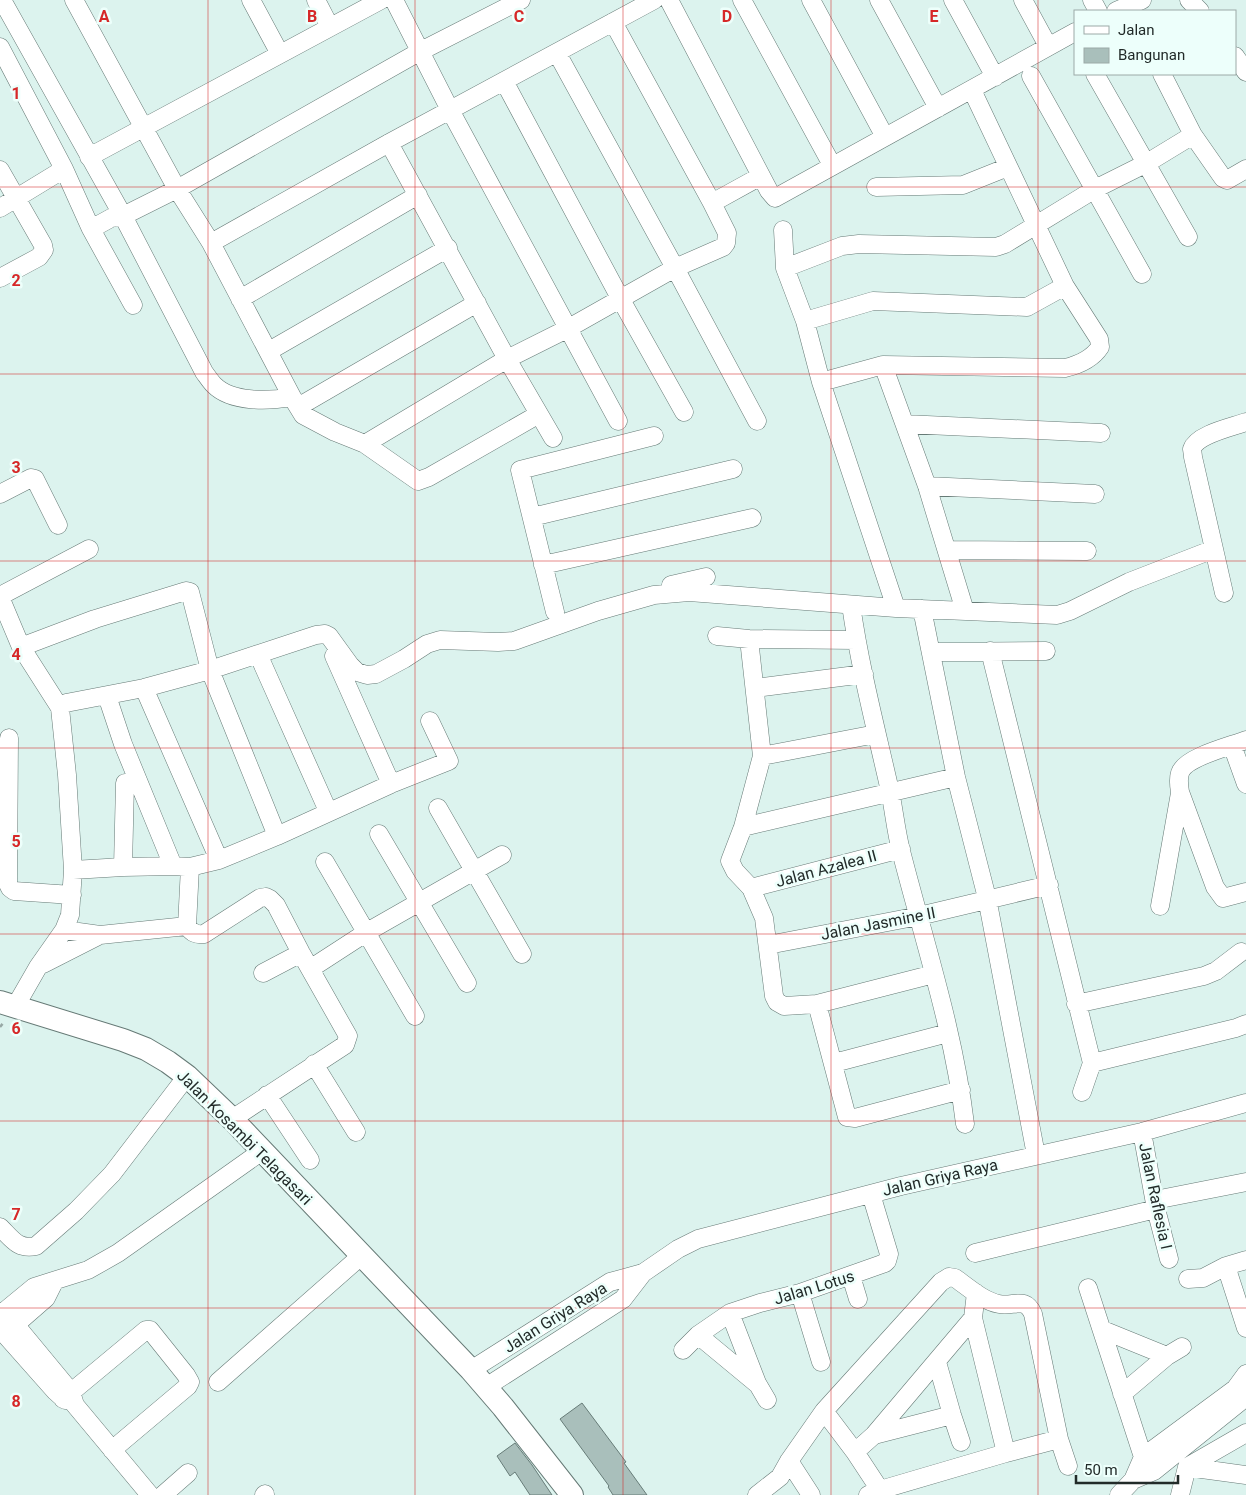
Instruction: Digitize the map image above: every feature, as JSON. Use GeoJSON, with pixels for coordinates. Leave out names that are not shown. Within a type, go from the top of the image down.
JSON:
{"type":"FeatureCollection","features":[{"type":"Feature","properties":{"kind":"main road","name":"Jalan Kosambi Telagasari"},"geometry":{"type":"LineString","coordinates":[[7,1005],[123,1040],[146,1049],[187,1076],[262,1150],[471,1370],[572,1495]]}},
{"type":"Feature","properties":{"kind":"street"},"geometry":{"type":"LineString","coordinates":[[2,0],[89,157],[106,222],[133,305]]}},
{"type":"Feature","properties":{"kind":"street"},"geometry":{"type":"LineString","coordinates":[[74,0],[177,189],[211,243],[303,414],[314,422],[366,444],[418,481],[429,477],[539,414]]}},
{"type":"Feature","properties":{"kind":"street"},"geometry":{"type":"LineString","coordinates":[[251,0],[280,54]]}},
{"type":"Feature","properties":{"kind":"street"},"geometry":{"type":"LineString","coordinates":[[316,0],[330,27]]}},
{"type":"Feature","properties":{"kind":"street"},"geometry":{"type":"LineString","coordinates":[[89,157],[381,0]]}},
{"type":"Feature","properties":{"kind":"street"},"geometry":{"type":"LineString","coordinates":[[394,0],[419,52],[618,421]]}},
{"type":"Feature","properties":{"kind":"street"},"geometry":{"type":"LineString","coordinates":[[106,222],[177,189],[419,52],[521,0]]}},
{"type":"Feature","properties":{"kind":"street"},"geometry":{"type":"LineString","coordinates":[[211,243],[389,143],[654,0]]}},
{"type":"Feature","properties":{"kind":"street"},"geometry":{"type":"LineString","coordinates":[[669,0],[761,176],[775,198],[1074,33]]}},
{"type":"Feature","properties":{"kind":"street"},"geometry":{"type":"LineString","coordinates":[[742,0],[832,165]]}},
{"type":"Feature","properties":{"kind":"street"},"geometry":{"type":"LineString","coordinates":[[810,0],[885,137]]}},
{"type":"Feature","properties":{"kind":"street"},"geometry":{"type":"LineString","coordinates":[[879,0],[938,108]]}},
{"type":"Feature","properties":{"kind":"street"},"geometry":{"type":"LineString","coordinates":[[953,0],[995,77]]}},
{"type":"Feature","properties":{"kind":"street"},"geometry":{"type":"LineString","coordinates":[[1023,0],[1048,46]]}},
{"type":"Feature","properties":{"kind":"street"},"geometry":{"type":"LineString","coordinates":[[1118,10],[1142,0]]}},
{"type":"Feature","properties":{"kind":"street"},"geometry":{"type":"LineString","coordinates":[[1189,0],[1199,10]]}},
{"type":"Feature","properties":{"kind":"street"},"geometry":{"type":"LineString","coordinates":[[366,444],[507,359],[567,329],[675,268],[722,247],[726,243],[727,233],[712,203],[613,22]]}},
{"type":"Feature","properties":{"kind":"street"},"geometry":{"type":"LineString","coordinates":[[0,47],[64,169],[106,222],[204,372],[214,385],[225,393],[251,399],[295,402],[477,303]]}},
{"type":"Feature","properties":{"kind":"street"},"geometry":{"type":"LineString","coordinates":[[556,53],[757,421]]}},
{"type":"Feature","properties":{"kind":"street"},"geometry":{"type":"LineString","coordinates":[[1236,57],[1246,72]]}},
{"type":"Feature","properties":{"kind":"street"},"geometry":{"type":"LineString","coordinates":[[1096,75],[1188,237]]}},
{"type":"Feature","properties":{"kind":"street"},"geometry":{"type":"LineString","coordinates":[[1163,75],[1193,135],[1223,178],[1230,179],[1246,169]]}},
{"type":"Feature","properties":{"kind":"street"},"geometry":{"type":"LineString","coordinates":[[1031,76],[1142,274]]}},
{"type":"Feature","properties":{"kind":"street"},"geometry":{"type":"LineString","coordinates":[[504,81],[620,298],[684,412]]}},
{"type":"Feature","properties":{"kind":"street"},"geometry":{"type":"LineString","coordinates":[[821,382],[883,365],[1065,368],[1082,363],[1097,351],[1100,343],[1099,339],[1065,286],[972,90]]}},
{"type":"Feature","properties":{"kind":"street"},"geometry":{"type":"LineString","coordinates":[[786,268],[842,246],[851,245],[996,246],[1005,244],[1095,189],[1147,163],[1193,135]]}},
{"type":"Feature","properties":{"kind":"street"},"geometry":{"type":"LineString","coordinates":[[389,143],[507,359],[553,438]]}},
{"type":"Feature","properties":{"kind":"street"},"geometry":{"type":"LineString","coordinates":[[876,187],[963,185],[1008,167]]}},
{"type":"Feature","properties":{"kind":"street"},"geometry":{"type":"LineString","coordinates":[[0,208],[64,169]]}},
{"type":"Feature","properties":{"kind":"street"},"geometry":{"type":"LineString","coordinates":[[0,170],[43,245],[44,250],[39,257],[0,278]]}},
{"type":"Feature","properties":{"kind":"street"},"geometry":{"type":"LineString","coordinates":[[712,203],[761,176]]}},
{"type":"Feature","properties":{"kind":"street"},"geometry":{"type":"LineString","coordinates":[[240,299],[418,195]]}},
{"type":"Feature","properties":{"kind":"street"},"geometry":{"type":"LineString","coordinates":[[783,230],[786,268],[805,321],[821,382],[896,608]]}},
{"type":"Feature","properties":{"kind":"street"},"geometry":{"type":"LineString","coordinates":[[269,351],[448,248]]}},
{"type":"Feature","properties":{"kind":"street"},"geometry":{"type":"LineString","coordinates":[[805,321],[873,301],[1027,307],[1065,286]]}},
{"type":"Feature","properties":{"kind":"street"},"geometry":{"type":"LineString","coordinates":[[883,365],[927,486],[965,611]]}},
{"type":"Feature","properties":{"kind":"street"},"geometry":{"type":"LineString","coordinates":[[1224,594],[1192,449],[1200,439],[1208,435],[1246,422]]}},
{"type":"Feature","properties":{"kind":"street"},"geometry":{"type":"LineString","coordinates":[[905,424],[1101,432]]}},
{"type":"Feature","properties":{"kind":"street"},"geometry":{"type":"LineString","coordinates":[[557,619],[520,470],[654,436]]}},
{"type":"Feature","properties":{"kind":"street"},"geometry":{"type":"LineString","coordinates":[[532,517],[733,469]]}},
{"type":"Feature","properties":{"kind":"street"},"geometry":{"type":"LineString","coordinates":[[0,494],[31,478],[35,479],[58,525]]}},
{"type":"Feature","properties":{"kind":"street"},"geometry":{"type":"LineString","coordinates":[[927,486],[1095,494]]}},
{"type":"Feature","properties":{"kind":"street"},"geometry":{"type":"LineString","coordinates":[[544,565],[752,518]]}},
{"type":"Feature","properties":{"kind":"street"},"geometry":{"type":"LineString","coordinates":[[7,1005],[38,967],[64,930],[70,915],[73,870],[66,758],[60,708],[21,647],[0,597],[89,549]]}},
{"type":"Feature","properties":{"kind":"street"},"geometry":{"type":"LineString","coordinates":[[60,708],[66,704],[144,688],[210,670],[316,635],[325,634],[334,641],[357,672],[367,675],[376,674],[433,642],[514,641],[557,619],[708,585],[851,605],[1057,615],[1070,611],[1129,582],[1214,549]]}},
{"type":"Feature","properties":{"kind":"street"},"geometry":{"type":"LineString","coordinates":[[947,550],[1087,551]]}},
{"type":"Feature","properties":{"kind":"street"},"geometry":{"type":"LineString","coordinates":[[557,619],[598,611],[654,595],[689,592],[708,585]]}},
{"type":"Feature","properties":{"kind":"street"},"geometry":{"type":"LineString","coordinates":[[21,647],[95,619],[189,592],[192,596],[210,670],[278,836]]}},
{"type":"Feature","properties":{"kind":"street"},"geometry":{"type":"LineString","coordinates":[[851,605],[856,640],[901,849],[948,1033],[961,1090],[965,1124]]}},
{"type":"Feature","properties":{"kind":"street"},"geometry":{"type":"LineString","coordinates":[[922,609],[956,777],[987,898],[1036,1155]]}},
{"type":"Feature","properties":{"kind":"street"},"geometry":{"type":"LineString","coordinates":[[325,634],[391,784]]}},
{"type":"Feature","properties":{"kind":"street"},"geometry":{"type":"LineString","coordinates":[[717,636],[856,640]]}},
{"type":"Feature","properties":{"kind":"street"},"geometry":{"type":"LineString","coordinates":[[749,638],[762,756],[743,827],[730,861],[735,871],[751,888],[764,918],[774,996],[777,1002],[784,1006],[817,1004],[934,974]]}},
{"type":"Feature","properties":{"kind":"street"},"geometry":{"type":"LineString","coordinates":[[990,651],[1092,1063],[1082,1092]]}},
{"type":"Feature","properties":{"kind":"street"},"geometry":{"type":"LineString","coordinates":[[932,652],[1046,651]]}},
{"type":"Feature","properties":{"kind":"street"},"geometry":{"type":"LineString","coordinates":[[258,654],[328,812]]}},
{"type":"Feature","properties":{"kind":"street"},"geometry":{"type":"LineString","coordinates":[[755,688],[864,674]]}},
{"type":"Feature","properties":{"kind":"street"},"geometry":{"type":"LineString","coordinates":[[144,688],[220,860]]}},
{"type":"Feature","properties":{"kind":"street"},"geometry":{"type":"LineString","coordinates":[[107,696],[123,744],[182,866],[187,926],[194,934],[204,934],[260,898],[266,897],[276,906],[348,1036],[345,1045],[232,1119]]}},
{"type":"Feature","properties":{"kind":"street"},"geometry":{"type":"LineString","coordinates":[[73,870],[182,866],[220,860],[278,836],[391,784],[449,761],[430,721]]}},
{"type":"Feature","properties":{"kind":"street"},"geometry":{"type":"LineString","coordinates":[[762,756],[876,734]]}},
{"type":"Feature","properties":{"kind":"street"},"geometry":{"type":"LineString","coordinates":[[9,738],[8,884],[14,891],[72,895]]}},
{"type":"Feature","properties":{"kind":"street"},"geometry":{"type":"LineString","coordinates":[[1160,906],[1180,792],[1180,771],[1192,760],[1239,743],[1246,784]]}},
{"type":"Feature","properties":{"kind":"street"},"geometry":{"type":"LineString","coordinates":[[743,827],[956,777]]}},
{"type":"Feature","properties":{"kind":"street"},"geometry":{"type":"LineString","coordinates":[[123,867],[125,783]]}},
{"type":"Feature","properties":{"kind":"street"},"geometry":{"type":"LineString","coordinates":[[1180,792],[1219,894],[1223,898],[1246,892]]}},
{"type":"Feature","properties":{"kind":"street"},"geometry":{"type":"LineString","coordinates":[[438,808],[522,954]]}},
{"type":"Feature","properties":{"kind":"street"},"geometry":{"type":"LineString","coordinates":[[379,834],[467,983]]}},
{"type":"Feature","properties":{"kind":"street","name":"Jalan Azalea II"},"geometry":{"type":"LineString","coordinates":[[751,888],[901,849]]}},
{"type":"Feature","properties":{"kind":"street"},"geometry":{"type":"LineString","coordinates":[[310,969],[367,932],[502,855]]}},
{"type":"Feature","properties":{"kind":"street"},"geometry":{"type":"LineString","coordinates":[[325,862],[415,1016]]}},
{"type":"Feature","properties":{"kind":"street","name":"Jalan Jasmine II"},"geometry":{"type":"LineString","coordinates":[[768,945],[919,916],[987,898],[1049,885]]}},
{"type":"Feature","properties":{"kind":"street"},"geometry":{"type":"LineString","coordinates":[[64,930],[100,935],[187,926]]}},
{"type":"Feature","properties":{"kind":"street"},"geometry":{"type":"LineString","coordinates":[[38,967],[100,935]]}},
{"type":"Feature","properties":{"kind":"street"},"geometry":{"type":"LineString","coordinates":[[1076,1004],[1204,976],[1216,971],[1241,952]]}},
{"type":"Feature","properties":{"kind":"street"},"geometry":{"type":"LineString","coordinates":[[263,973],[301,953]]}},
{"type":"Feature","properties":{"kind":"street"},"geometry":{"type":"LineString","coordinates":[[817,1004],[834,1063],[845,1113],[850,1118],[961,1090]]}},
{"type":"Feature","properties":{"kind":"street"},"geometry":{"type":"LineString","coordinates":[[1092,1063],[1246,1024]]}},
{"type":"Feature","properties":{"kind":"street"},"geometry":{"type":"LineString","coordinates":[[834,1063],[948,1033]]}},
{"type":"Feature","properties":{"kind":"street"},"geometry":{"type":"LineString","coordinates":[[314,1064],[356,1132]]}},
{"type":"Feature","properties":{"kind":"street"},"geometry":{"type":"LineString","coordinates":[[0,1227],[18,1245],[28,1248],[36,1246],[76,1211],[112,1174],[187,1076]]}},
{"type":"Feature","properties":{"kind":"street"},"geometry":{"type":"LineString","coordinates":[[267,1095],[310,1160]]}},
{"type":"Feature","properties":{"kind":"street","name":"Jalan Griya Raya"},"geometry":{"type":"LineString","coordinates":[[471,1370],[610,1282],[643,1273],[678,1249],[698,1239],[875,1192],[1142,1132],[1246,1103]]}},
{"type":"Feature","properties":{"kind":"street","name":"Jalan Raflesia I"},"geometry":{"type":"LineString","coordinates":[[1142,1132],[1155,1204],[1169,1259]]}},
{"type":"Feature","properties":{"kind":"street"},"geometry":{"type":"LineString","coordinates":[[150,1495],[4,1325],[46,1298],[54,1282],[88,1270],[118,1254],[262,1150]]}},
{"type":"Feature","properties":{"kind":"street"},"geometry":{"type":"LineString","coordinates":[[975,1253],[1155,1204],[1246,1182]]}},
{"type":"Feature","properties":{"kind":"street","name":"Jalan Lotus"},"geometry":{"type":"LineString","coordinates":[[682,1350],[698,1335],[730,1313],[800,1293],[888,1261],[889,1254],[875,1192]]}},
{"type":"Feature","properties":{"kind":"street"},"geometry":{"type":"LineString","coordinates":[[218,1382],[361,1256]]}},
{"type":"Feature","properties":{"kind":"street"},"geometry":{"type":"LineString","coordinates":[[1188,1278],[1203,1278],[1226,1266],[1246,1260]]}},
{"type":"Feature","properties":{"kind":"street"},"geometry":{"type":"LineString","coordinates":[[1226,1266],[1243,1307],[1246,1328]]}},
{"type":"Feature","properties":{"kind":"street","name":"Jalan Griya Raya"},"geometry":{"type":"LineString","coordinates":[[486,1387],[624,1299],[643,1273]]}},
{"type":"Feature","properties":{"kind":"street"},"geometry":{"type":"LineString","coordinates":[[851,1276],[858,1299]]}},
{"type":"Feature","properties":{"kind":"street"},"geometry":{"type":"LineString","coordinates":[[760,1494],[780,1478],[789,1461],[824,1411],[941,1282],[949,1277],[955,1278],[990,1301],[1000,1304],[1026,1304],[1031,1310],[1059,1439],[1068,1466]]}},
{"type":"Feature","properties":{"kind":"street"},"geometry":{"type":"LineString","coordinates":[[1088,1288],[1143,1457],[1154,1470]]}},
{"type":"Feature","properties":{"kind":"street"},"geometry":{"type":"LineString","coordinates":[[800,1293],[821,1362]]}},
{"type":"Feature","properties":{"kind":"street"},"geometry":{"type":"LineString","coordinates":[[976,1293],[973,1318],[1006,1453]]}},
{"type":"Feature","properties":{"kind":"street"},"geometry":{"type":"LineString","coordinates":[[730,1313],[757,1383],[767,1400]]}},
{"type":"Feature","properties":{"kind":"street"},"geometry":{"type":"LineString","coordinates":[[855,1452],[874,1435],[973,1318]]}},
{"type":"Feature","properties":{"kind":"street"},"geometry":{"type":"LineString","coordinates":[[69,1399],[148,1330],[153,1332],[190,1382],[188,1386],[112,1450]]}},
{"type":"Feature","properties":{"kind":"street"},"geometry":{"type":"LineString","coordinates":[[1103,1330],[1167,1356]]}},
{"type":"Feature","properties":{"kind":"street"},"geometry":{"type":"LineString","coordinates":[[698,1335],[757,1383]]}},
{"type":"Feature","properties":{"kind":"street"},"geometry":{"type":"LineString","coordinates":[[1122,1394],[1167,1356],[1182,1347]]}},
{"type":"Feature","properties":{"kind":"street"},"geometry":{"type":"LineString","coordinates":[[494,1355],[507,1374]]}},
{"type":"Feature","properties":{"kind":"street"},"geometry":{"type":"LineString","coordinates":[[937,1362],[962,1442]]}},
{"type":"Feature","properties":{"kind":"street"},"geometry":{"type":"LineString","coordinates":[[1133,1480],[1154,1470],[1241,1393],[1246,1374]]}},
{"type":"Feature","properties":{"kind":"street"},"geometry":{"type":"LineString","coordinates":[[1119,1495],[1133,1480],[1143,1457],[1241,1393]]}},
{"type":"Feature","properties":{"kind":"street"},"geometry":{"type":"LineString","coordinates":[[824,1411],[855,1452],[874,1492],[1059,1439]]}},
{"type":"Feature","properties":{"kind":"street"},"geometry":{"type":"LineString","coordinates":[[874,1435],[952,1415]]}},
{"type":"Feature","properties":{"kind":"street"},"geometry":{"type":"LineString","coordinates":[[1180,1495],[1187,1467],[1246,1432]]}},
{"type":"Feature","properties":{"kind":"street"},"geometry":{"type":"LineString","coordinates":[[789,1461],[812,1495]]}},
{"type":"Feature","properties":{"kind":"street"},"geometry":{"type":"LineString","coordinates":[[1187,1467],[1246,1476]]}},
{"type":"Feature","properties":{"kind":"street"},"geometry":{"type":"LineString","coordinates":[[163,1495],[188,1473]]}},
{"type":"Feature","properties":{"kind":"building"},"geometry":{"type":"Polygon","coordinates":[[[582,1403],[626,1462],[624,1463],[647,1495],[613,1495],[609,1486],[560,1419],[582,1403]]]}},
{"type":"Feature","properties":{"kind":"building"},"geometry":{"type":"Polygon","coordinates":[[[515,1443],[552,1495],[530,1495],[515,1472],[510,1476],[497,1456],[515,1443]]]}}]}
